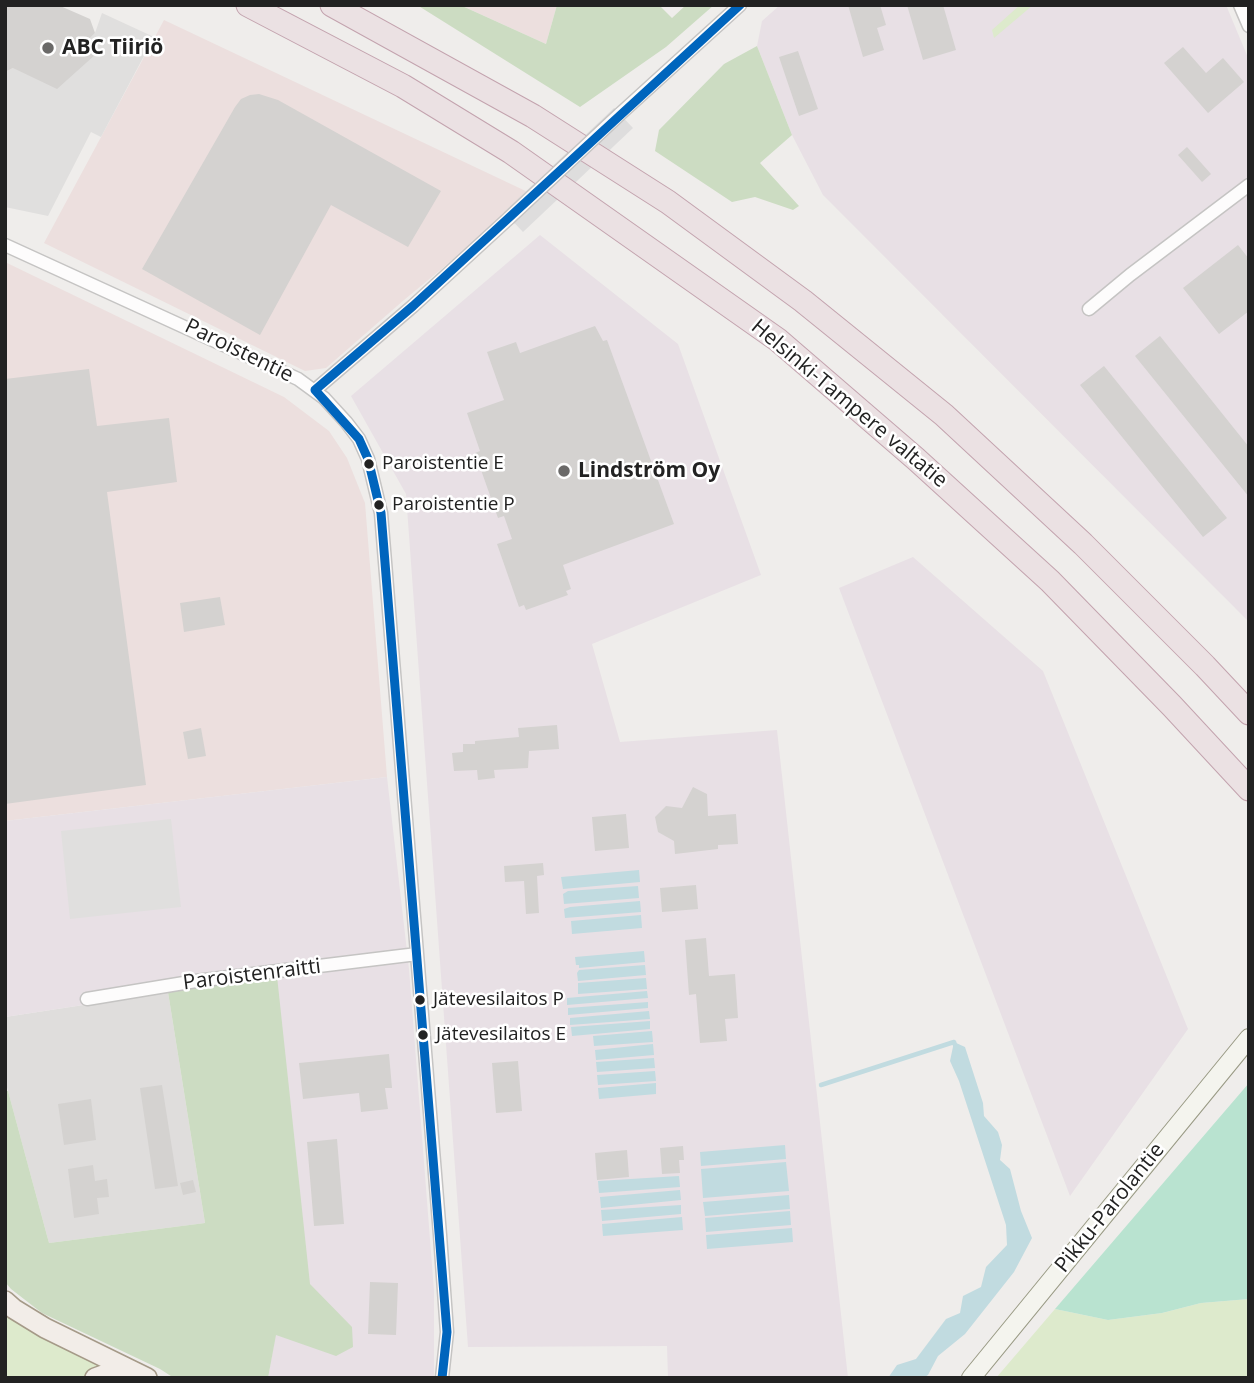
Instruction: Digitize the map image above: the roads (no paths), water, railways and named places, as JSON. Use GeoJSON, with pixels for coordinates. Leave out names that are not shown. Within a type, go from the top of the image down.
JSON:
{"type":"FeatureCollection","features":[{"type":"Feature","properties":{"kind":"highway","name":"Helsinki-Tampere valtatie"},"geometry":{"type":"LineString","coordinates":[[248,5],[403,86],[511,152],[778,340],[916,459],[1050,581],[1249,789]]}},
{"type":"Feature","properties":{"kind":"highway"},"geometry":{"type":"LineString","coordinates":[[332,5],[533,116],[668,202],[803,300],[954,424],[1092,553],[1249,713]]}},
{"type":"Feature","properties":{"kind":"main road","name":"Pikku-Parolantie"},"geometry":{"type":"LineString","coordinates":[[971,1378],[1249,1038]]}},
{"type":"Feature","properties":{"kind":"main road"},"geometry":{"type":"LineString","coordinates":[[5,1301],[45,1328],[142,1375]]}},
{"type":"Feature","properties":{"kind":"main road"},"geometry":{"type":"LineString","coordinates":[[94,1378],[106,1374],[142,1375]]}},
{"type":"Feature","properties":{"kind":"street"},"geometry":{"type":"LineString","coordinates":[[315,390],[413,306],[740,5]]}},
{"type":"Feature","properties":{"kind":"street"},"geometry":{"type":"LineString","coordinates":[[1240,5],[1249,26]]}},
{"type":"Feature","properties":{"kind":"street"},"geometry":{"type":"LineString","coordinates":[[1090,309],[1130,275],[1249,185]]}},
{"type":"Feature","properties":{"kind":"street","name":"Paroistentie"},"geometry":{"type":"LineString","coordinates":[[5,245],[272,365],[315,390],[346,422],[359,439],[368,459],[382,513],[447,1332],[442,1378]]}},
{"type":"Feature","properties":{"kind":"street","name":"Paroistenraitti"},"geometry":{"type":"LineString","coordinates":[[87,999],[196,981],[417,954]]}},
{"type":"Feature","properties":{"kind":"water"},"geometry":{"type":"Polygon","coordinates":[[[639,870],[640,882],[563,889],[561,877],[639,870]]]}},
{"type":"Feature","properties":{"kind":"water"},"geometry":{"type":"Polygon","coordinates":[[[638,886],[639,898],[564,904],[563,894],[568,891],[638,886]]]}},
{"type":"Feature","properties":{"kind":"water"},"geometry":{"type":"Polygon","coordinates":[[[640,901],[641,912],[565,918],[564,909],[570,907],[640,901]]]}},
{"type":"Feature","properties":{"kind":"water"},"geometry":{"type":"Polygon","coordinates":[[[641,915],[642,928],[572,934],[571,921],[641,915]]]}},
{"type":"Feature","properties":{"kind":"water"},"geometry":{"type":"Polygon","coordinates":[[[644,951],[645,962],[579,968],[579,965],[576,965],[575,957],[644,951]]]}},
{"type":"Feature","properties":{"kind":"water"},"geometry":{"type":"Polygon","coordinates":[[[645,965],[646,975],[578,981],[579,970],[645,965]]]}},
{"type":"Feature","properties":{"kind":"water"},"geometry":{"type":"Polygon","coordinates":[[[646,978],[647,989],[578,994],[578,983],[646,978]]]}},
{"type":"Feature","properties":{"kind":"water"},"geometry":{"type":"Polygon","coordinates":[[[647,991],[648,998],[567,1005],[567,998],[647,991]]]}},
{"type":"Feature","properties":{"kind":"water"},"geometry":{"type":"Polygon","coordinates":[[[648,1002],[648,1008],[568,1015],[568,1008],[648,1002]]]}},
{"type":"Feature","properties":{"kind":"water"},"geometry":{"type":"Polygon","coordinates":[[[649,1011],[650,1019],[570,1025],[570,1018],[649,1011]]]}},
{"type":"Feature","properties":{"kind":"water"},"geometry":{"type":"Polygon","coordinates":[[[650,1021],[650,1029],[572,1036],[571,1027],[650,1021]]]}},
{"type":"Feature","properties":{"kind":"water"},"geometry":{"type":"Polygon","coordinates":[[[652,1031],[653,1042],[594,1046],[593,1036],[652,1031]]]}},
{"type":"Feature","properties":{"kind":"water"},"geometry":{"type":"Polygon","coordinates":[[[954,1042],[965,1047],[983,1103],[984,1116],[998,1132],[1002,1145],[1000,1160],[1010,1169],[1021,1211],[1032,1238],[1014,1272],[965,1334],[938,1356],[928,1375],[923,1378],[888,1378],[897,1365],[916,1359],[946,1319],[960,1313],[963,1296],[981,1287],[986,1267],[1007,1245],[1006,1225],[950,1061],[954,1042]]]}},
{"type":"Feature","properties":{"kind":"water"},"geometry":{"type":"Polygon","coordinates":[[[653,1044],[654,1055],[596,1060],[595,1050],[653,1044]]]}},
{"type":"Feature","properties":{"kind":"water"},"geometry":{"type":"Polygon","coordinates":[[[654,1058],[655,1068],[597,1072],[596,1062],[654,1058]]]}},
{"type":"Feature","properties":{"kind":"water"},"geometry":{"type":"Polygon","coordinates":[[[655,1071],[656,1081],[598,1085],[597,1075],[655,1071]]]}},
{"type":"Feature","properties":{"kind":"water"},"geometry":{"type":"Polygon","coordinates":[[[656,1083],[656,1094],[599,1099],[598,1088],[656,1083]]]}},
{"type":"Feature","properties":{"kind":"water"},"geometry":{"type":"Polygon","coordinates":[[[785,1145],[786,1159],[701,1166],[700,1152],[785,1145]]]}},
{"type":"Feature","properties":{"kind":"water"},"geometry":{"type":"Polygon","coordinates":[[[786,1162],[789,1191],[703,1198],[701,1169],[786,1162]]]}},
{"type":"Feature","properties":{"kind":"water"},"geometry":{"type":"Polygon","coordinates":[[[679,1176],[680,1187],[599,1193],[598,1181],[679,1176]]]}},
{"type":"Feature","properties":{"kind":"water"},"geometry":{"type":"Polygon","coordinates":[[[680,1190],[681,1200],[601,1208],[600,1197],[680,1190]]]}},
{"type":"Feature","properties":{"kind":"water"},"geometry":{"type":"Polygon","coordinates":[[[789,1195],[790,1209],[705,1216],[703,1202],[789,1195]]]}},
{"type":"Feature","properties":{"kind":"water"},"geometry":{"type":"Polygon","coordinates":[[[681,1205],[681,1214],[602,1221],[601,1210],[681,1205]]]}},
{"type":"Feature","properties":{"kind":"water"},"geometry":{"type":"Polygon","coordinates":[[[790,1211],[791,1225],[706,1232],[705,1218],[790,1211]]]}},
{"type":"Feature","properties":{"kind":"water"},"geometry":{"type":"Polygon","coordinates":[[[682,1217],[683,1230],[603,1236],[602,1224],[682,1217]]]}},
{"type":"Feature","properties":{"kind":"water"},"geometry":{"type":"Polygon","coordinates":[[[792,1228],[793,1242],[707,1249],[706,1235],[792,1228]]]}},
{"type":"Feature","properties":{"kind":"waterway"},"geometry":{"type":"LineString","coordinates":[[821,1085],[954,1042],[956,1048]]}},
{"type":"Feature","properties":{"kind":"place","name":"ABC Tiiriö"},"geometry":{"type":"Point","coordinates":[48,48]}},
{"type":"Feature","properties":{"kind":"place","name":"Paroistentie E"},"geometry":{"type":"Point","coordinates":[369,464]}},
{"type":"Feature","properties":{"kind":"place","name":"Lindström Oy"},"geometry":{"type":"Point","coordinates":[564,471]}},
{"type":"Feature","properties":{"kind":"place","name":"Paroistentie P"},"geometry":{"type":"Point","coordinates":[379,505]}},
{"type":"Feature","properties":{"kind":"place","name":"Jätevesilaitos P"},"geometry":{"type":"Point","coordinates":[420,1000]}},
{"type":"Feature","properties":{"kind":"place","name":"Jätevesilaitos E"},"geometry":{"type":"Point","coordinates":[423,1035]}}]}
